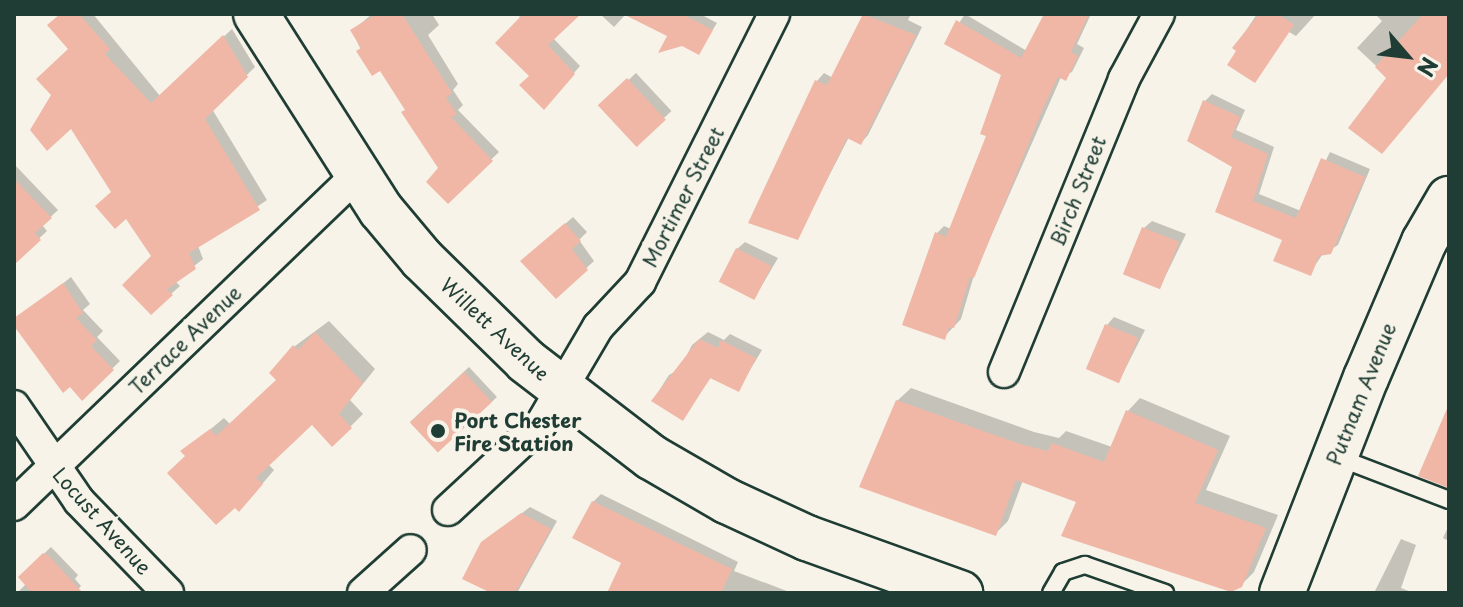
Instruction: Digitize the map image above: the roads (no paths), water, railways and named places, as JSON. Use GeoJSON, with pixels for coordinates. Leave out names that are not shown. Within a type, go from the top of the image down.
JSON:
{"type":"FeatureCollection","features":[{"type":"Feature","properties":{"kind":"street","name":"Mortimer Street"},"geometry":{"type":"LineString","coordinates":[[448,510],[541,424],[598,327],[640,282],[662,247],[774,14]]}},
{"type":"Feature","properties":{"kind":"street","name":"Birch Street"},"geometry":{"type":"LineString","coordinates":[[1004,372],[1124,79],[1159,14]]}},
{"type":"Feature","properties":{"kind":"street","name":"Willett Avenue"},"geometry":{"type":"LineString","coordinates":[[268,19],[356,176],[422,259],[561,389],[651,457],[727,501],[807,538],[960,593]]}},
{"type":"Feature","properties":{"kind":"street","name":"Terrace Avenue"},"geometry":{"type":"LineString","coordinates":[[14,505],[356,176]]}},
{"type":"Feature","properties":{"kind":"street","name":"Putnam Avenue"},"geometry":{"type":"LineString","coordinates":[[1282,593],[1424,242],[1448,202]]}},
{"type":"Feature","properties":{"kind":"street","name":"Locust Avenue"},"geometry":{"type":"LineString","coordinates":[[14,406],[53,467],[168,593]]}},
{"type":"Feature","properties":{"kind":"street"},"geometry":{"type":"LineString","coordinates":[[363,593],[411,550]]}},
{"type":"Feature","properties":{"kind":"lane"},"geometry":{"type":"LineString","coordinates":[[1336,457],[1449,500]]}},
{"type":"Feature","properties":{"kind":"lane"},"geometry":{"type":"LineString","coordinates":[[1051,593],[1063,572],[1085,565],[1165,593]]}},
{"type":"Feature","properties":{"kind":"place","name":"Port Chester Fire Station"},"geometry":{"type":"Point","coordinates":[438,431]}}]}
